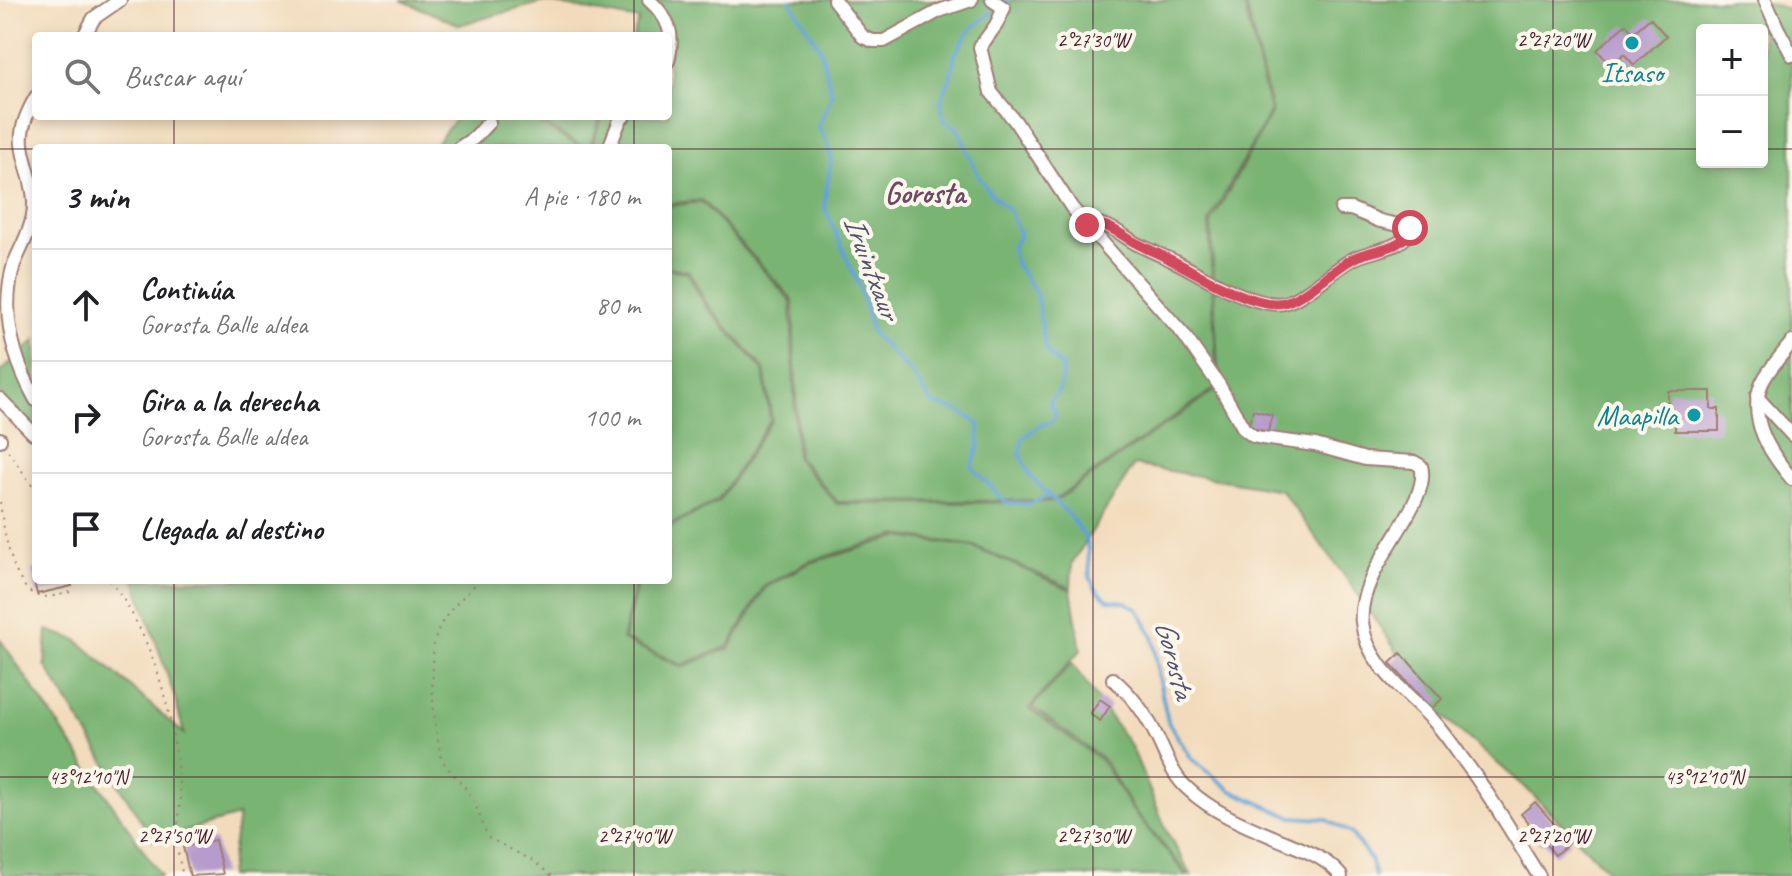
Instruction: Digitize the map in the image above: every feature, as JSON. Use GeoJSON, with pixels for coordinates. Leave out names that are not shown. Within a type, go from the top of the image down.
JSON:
{"type":"FeatureCollection","features":[{"type":"Feature","properties":{"kind":"street"},"geometry":{"type":"LineString","coordinates":[[86,32],[94,18],[120,0]]}},
{"type":"Feature","properties":{"kind":"street"},"geometry":{"type":"LineString","coordinates":[[649,0],[667,20],[670,32]]}},
{"type":"Feature","properties":{"kind":"street"},"geometry":{"type":"LineString","coordinates":[[834,0],[863,37],[884,41],[939,11],[971,0]]}},
{"type":"Feature","properties":{"kind":"street"},"geometry":{"type":"LineString","coordinates":[[1765,0],[1792,55]]}},
{"type":"Feature","properties":{"kind":"street"},"geometry":{"type":"LineString","coordinates":[[996,3],[996,25],[980,47],[991,92],[1015,121],[1072,208],[1184,335],[1219,385],[1244,429],[1262,438],[1315,445],[1365,459],[1414,462],[1421,466],[1423,477],[1417,498],[1376,565],[1366,593],[1362,608],[1365,635],[1386,672],[1434,721],[1465,761],[1539,876]]}},
{"type":"Feature","properties":{"kind":"street"},"geometry":{"type":"LineString","coordinates":[[32,105],[25,120],[22,144],[32,183]]}},
{"type":"Feature","properties":{"kind":"street"},"geometry":{"type":"LineString","coordinates":[[611,144],[620,120]]}},
{"type":"Feature","properties":{"kind":"street"},"geometry":{"type":"LineString","coordinates":[[465,144],[489,122]]}},
{"type":"Feature","properties":{"kind":"street"},"geometry":{"type":"LineString","coordinates":[[1087,225],[1096,223],[1109,227],[1220,286],[1254,300],[1281,304],[1291,301],[1357,256],[1397,244],[1410,231],[1408,227],[1393,225],[1351,209],[1341,209]]}},
{"type":"Feature","properties":{"kind":"street"},"geometry":{"type":"LineString","coordinates":[[32,220],[12,269],[6,299],[7,334],[32,393]]}},
{"type":"Feature","properties":{"kind":"street"},"geometry":{"type":"LineString","coordinates":[[1792,342],[1763,381],[1756,411],[1763,436],[1792,479]]}},
{"type":"Feature","properties":{"kind":"street"},"geometry":{"type":"LineString","coordinates":[[1757,397],[1792,435]]}},
{"type":"Feature","properties":{"kind":"street"},"geometry":{"type":"LineString","coordinates":[[0,399],[32,432]]}},
{"type":"Feature","properties":{"kind":"street"},"geometry":{"type":"LineString","coordinates":[[1113,679],[1140,708],[1174,773],[1189,791],[1236,820],[1309,852],[1332,865],[1341,876]]}},
{"type":"Feature","properties":{"kind":"path"},"geometry":{"type":"LineString","coordinates":[[0,440],[32,485]]}},
{"type":"Feature","properties":{"kind":"path"},"geometry":{"type":"LineString","coordinates":[[0,502],[5,535],[23,587],[37,596],[53,597],[70,592]]}},
{"type":"Feature","properties":{"kind":"path"},"geometry":{"type":"LineString","coordinates":[[113,584],[140,626],[162,685],[178,769],[180,802],[177,840],[183,876]]}},
{"type":"Feature","properties":{"kind":"path"},"geometry":{"type":"LineString","coordinates":[[476,584],[458,602],[436,634],[433,707],[441,758],[477,807],[489,838],[533,861],[552,876]]}},
{"type":"Feature","properties":{"kind":"green space"},"geometry":{"type":"Polygon","coordinates":[[[401,0],[1243,0],[1270,112],[1209,222],[1217,387],[1054,500],[838,502],[798,457],[793,300],[702,200],[672,204],[672,144],[592,144],[602,120],[672,120],[672,32],[634,32],[639,20],[544,2],[459,25],[401,0]]]}},
{"type":"Feature","properties":{"kind":"green space"},"geometry":{"type":"Polygon","coordinates":[[[1245,0],[1753,0],[1792,10],[1792,876],[1611,874],[1525,787],[1439,713],[1281,490],[1134,465],[1072,563],[1071,588],[974,546],[898,535],[810,561],[764,586],[729,646],[682,665],[624,639],[637,584],[672,584],[672,526],[719,501],[772,420],[764,369],[707,304],[689,271],[672,268],[672,206],[702,202],[791,301],[796,458],[837,504],[1054,502],[1219,388],[1211,223],[1272,112],[1245,0]]]}},
{"type":"Feature","properties":{"kind":"green space"},"geometry":{"type":"Polygon","coordinates":[[[455,120],[533,120],[575,144],[435,144],[455,120]]]}},
{"type":"Feature","properties":{"kind":"green space"},"geometry":{"type":"Polygon","coordinates":[[[537,120],[600,120],[590,144],[579,144],[537,120]]]}},
{"type":"Feature","properties":{"kind":"green space"},"geometry":{"type":"Polygon","coordinates":[[[672,270],[687,272],[705,305],[763,370],[770,420],[718,500],[672,524],[672,270]]]}},
{"type":"Feature","properties":{"kind":"green space"},"geometry":{"type":"Polygon","coordinates":[[[32,344],[32,426],[0,394],[0,372],[32,344]]]}},
{"type":"Feature","properties":{"kind":"green space"},"geometry":{"type":"Polygon","coordinates":[[[898,537],[973,547],[1071,590],[1081,650],[1029,708],[1101,760],[1132,810],[1187,876],[229,876],[238,816],[153,840],[45,665],[47,630],[77,640],[184,734],[136,584],[635,584],[622,640],[682,667],[730,648],[765,588],[810,563],[898,537]]]}},
{"type":"Feature","properties":{"kind":"green space"},"geometry":{"type":"Polygon","coordinates":[[[0,639],[161,876],[4,876],[0,869],[0,639]]]}},
{"type":"Feature","properties":{"kind":"green space"},"geometry":{"type":"Polygon","coordinates":[[[1072,663],[1132,748],[1168,834],[1192,876],[1133,809],[1103,759],[1032,707],[1072,663]]]}},
{"type":"Feature","properties":{"kind":"building","name":"Itsaso"},"geometry":{"type":"Polygon","coordinates":[[[1650,18],[1666,36],[1634,65],[1624,54],[1611,65],[1597,50],[1626,24],[1633,33],[1650,18]]]}},
{"type":"Feature","properties":{"kind":"building","name":"Maapilla"},"geometry":{"type":"Polygon","coordinates":[[[1668,391],[1711,391],[1711,409],[1719,409],[1719,431],[1675,431],[1675,421],[1668,422],[1668,391]]]}},
{"type":"Feature","properties":{"kind":"building"},"geometry":{"type":"Polygon","coordinates":[[[1253,410],[1272,415],[1268,432],[1248,427],[1253,410]]]}},
{"type":"Feature","properties":{"kind":"building"},"geometry":{"type":"Polygon","coordinates":[[[34,584],[72,586],[37,594],[34,584]]]}},
{"type":"Feature","properties":{"kind":"building"},"geometry":{"type":"Polygon","coordinates":[[[1401,653],[1442,699],[1431,709],[1390,663],[1401,653]]]}},
{"type":"Feature","properties":{"kind":"building"},"geometry":{"type":"Polygon","coordinates":[[[1100,699],[1110,706],[1100,721],[1090,714],[1100,699]]]}},
{"type":"Feature","properties":{"kind":"building"},"geometry":{"type":"Polygon","coordinates":[[[1535,802],[1570,842],[1555,855],[1532,834],[1535,831],[1521,814],[1535,802]]]}},
{"type":"Feature","properties":{"kind":"building"},"geometry":{"type":"Polygon","coordinates":[[[215,840],[223,874],[190,876],[183,847],[215,840]]]}},
{"type":"Feature","properties":{"kind":"waterway","name":"Iruintxaur"},"geometry":{"type":"LineString","coordinates":[[790,0],[820,48],[832,95],[818,127],[830,149],[831,158],[825,208],[861,291],[872,333],[913,375],[932,403],[959,411],[979,424],[979,446],[972,467],[1006,503],[1029,504],[1050,496]]}},
{"type":"Feature","properties":{"kind":"waterway","name":"Gorosta"},"geometry":{"type":"LineString","coordinates":[[1008,0],[971,29],[956,52],[941,100],[944,121],[958,129],[978,175],[990,193],[1009,210],[1020,235],[1012,248],[1016,265],[1036,292],[1046,351],[1063,368],[1060,389],[1050,403],[1056,414],[1053,421],[1039,426],[1023,438],[1020,454],[1031,477],[1069,515],[1087,540],[1090,576],[1095,588],[1108,600],[1125,602],[1138,609],[1153,636],[1168,722],[1192,759],[1232,791],[1291,817],[1326,819],[1351,833],[1370,859],[1375,876]]}},
{"type":"Feature","properties":{"kind":"place","name":"Itsaso"},"geometry":{"type":"Point","coordinates":[1632,43]}},
{"type":"Feature","properties":{"kind":"place","name":"Maapilla"},"geometry":{"type":"Point","coordinates":[1694,415]}},
{"type":"Feature","properties":{"kind":"district","name":"Gorosta"},"geometry":{"type":"Point","coordinates":[925,193]}},
{"type":"Feature","properties":{"kind":"route"},"geometry":{"type":"LineString","coordinates":[[1087,225],[1096,223],[1109,227],[1220,286],[1254,300],[1281,304],[1291,301],[1357,256],[1397,244],[1408,236],[1410,228]]}}]}
